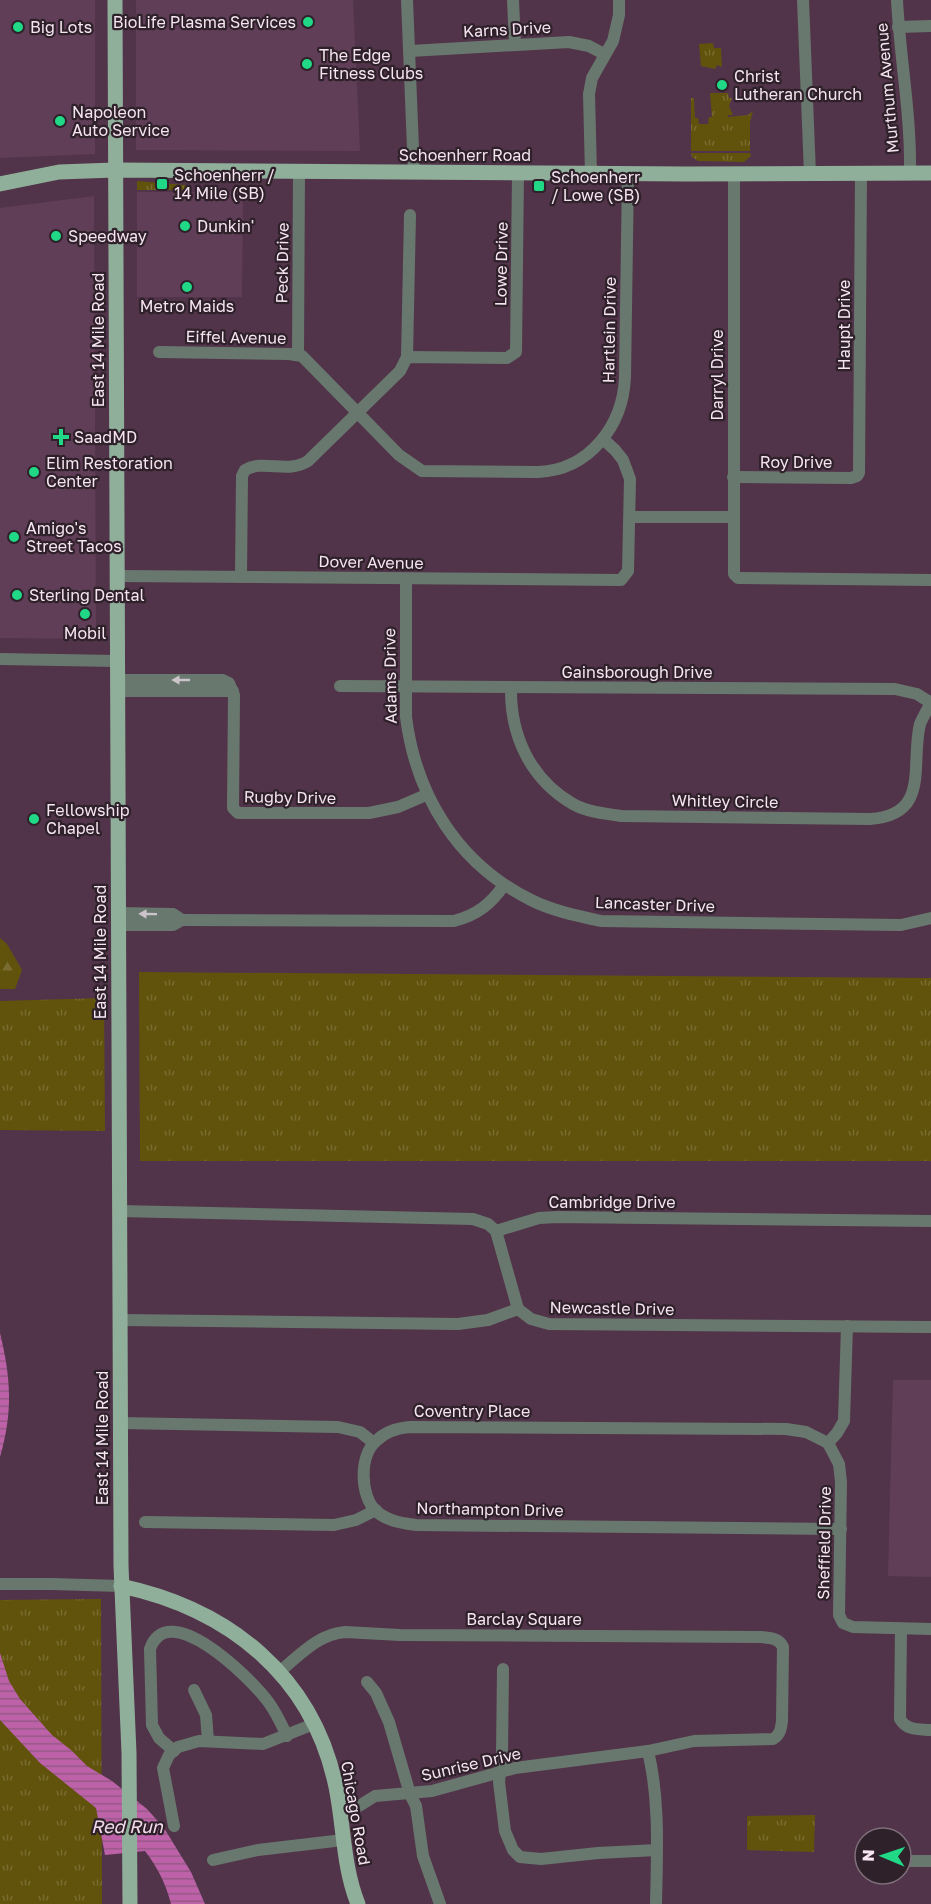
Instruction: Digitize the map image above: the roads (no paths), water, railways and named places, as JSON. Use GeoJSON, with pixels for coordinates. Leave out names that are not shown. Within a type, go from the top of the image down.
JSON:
{"type":"FeatureCollection","features":[{"type":"Feature","properties":{"kind":"main road","name":"East 14 Mile Road"},"geometry":{"type":"LineString","coordinates":[[115,0],[120,1423],[130,1904]]}},
{"type":"Feature","properties":{"kind":"main road","name":"Schoenherr Road"},"geometry":{"type":"LineString","coordinates":[[0,184],[59,172],[116,170],[591,174],[931,173]]}},
{"type":"Feature","properties":{"kind":"main road","name":"Chicago Road"},"geometry":{"type":"LineString","coordinates":[[122,1586],[178,1603],[211,1618],[246,1640],[279,1672],[298,1697],[314,1724],[331,1766],[351,1883],[358,1904]]}},
{"type":"Feature","properties":{"kind":"street"},"geometry":{"type":"LineString","coordinates":[[407,0],[414,173]]}},
{"type":"Feature","properties":{"kind":"street"},"geometry":{"type":"LineString","coordinates":[[513,0],[515,44]]}},
{"type":"Feature","properties":{"kind":"street"},"geometry":{"type":"LineString","coordinates":[[591,174],[589,94],[592,78],[613,41],[619,15],[619,0]]}},
{"type":"Feature","properties":{"kind":"street"},"geometry":{"type":"LineString","coordinates":[[803,0],[810,174]]}},
{"type":"Feature","properties":{"kind":"street","name":"Murthum Avenue"},"geometry":{"type":"LineString","coordinates":[[897,0],[898,27],[909,111],[910,173]]}},
{"type":"Feature","properties":{"kind":"street"},"geometry":{"type":"LineString","coordinates":[[898,27],[931,26]]}},
{"type":"Feature","properties":{"kind":"street","name":"Karns Drive"},"geometry":{"type":"LineString","coordinates":[[410,51],[515,44],[579,43],[604,54]]}},
{"type":"Feature","properties":{"kind":"street","name":"Peck Drive"},"geometry":{"type":"LineString","coordinates":[[298,355],[299,171]]}},
{"type":"Feature","properties":{"kind":"street","name":"Lowe Drive"},"geometry":{"type":"LineString","coordinates":[[407,357],[507,358],[514,355],[516,348],[518,173]]}},
{"type":"Feature","properties":{"kind":"street","name":"Hartlein Drive"},"geometry":{"type":"LineString","coordinates":[[358,413],[410,464],[422,471],[547,472],[580,459],[603,439],[617,416],[625,388],[628,174]]}},
{"type":"Feature","properties":{"kind":"street","name":"Darryl Drive"},"geometry":{"type":"LineString","coordinates":[[734,174],[733,570],[735,576],[931,580]]}},
{"type":"Feature","properties":{"kind":"street","name":"Haupt Drive"},"geometry":{"type":"LineString","coordinates":[[857,476],[860,469],[861,174]]}},
{"type":"Feature","properties":{"kind":"street"},"geometry":{"type":"LineString","coordinates":[[241,577],[242,476],[244,470],[252,467],[294,467],[304,464],[400,371],[407,357],[410,215]]}},
{"type":"Feature","properties":{"kind":"street","name":"Eiffel Avenue"},"geometry":{"type":"LineString","coordinates":[[159,352],[298,355],[304,358],[358,413]]}},
{"type":"Feature","properties":{"kind":"street"},"geometry":{"type":"LineString","coordinates":[[603,439],[615,450],[628,472],[630,517],[733,517]]}},
{"type":"Feature","properties":{"kind":"street","name":"Roy Drive"},"geometry":{"type":"LineString","coordinates":[[733,477],[851,478],[857,476]]}},
{"type":"Feature","properties":{"kind":"street","name":"Dover Avenue"},"geometry":{"type":"LineString","coordinates":[[117,576],[617,581],[624,579],[628,571],[630,517]]}},
{"type":"Feature","properties":{"kind":"street","name":"Adams Drive"},"geometry":{"type":"LineString","coordinates":[[406,579],[405,686],[408,739],[418,774],[437,814],[461,846],[504,885]]}},
{"type":"Feature","properties":{"kind":"street"},"geometry":{"type":"LineString","coordinates":[[0,659],[117,661]]}},
{"type":"Feature","properties":{"kind":"street","name":"Rugby Drive"},"geometry":{"type":"LineString","coordinates":[[117,685],[233,691],[233,808],[238,813],[369,813],[398,807],[426,795]]}},
{"type":"Feature","properties":{"kind":"street","name":"Gainsborough Drive"},"geometry":{"type":"LineString","coordinates":[[340,686],[895,689],[916,694],[931,703]]}},
{"type":"Feature","properties":{"kind":"street","name":"Whitley Circle"},"geometry":{"type":"LineString","coordinates":[[511,687],[513,725],[522,747],[538,774],[574,804],[605,814],[622,816],[870,819],[894,814],[907,804],[915,790],[919,733],[923,718],[931,703]]}},
{"type":"Feature","properties":{"kind":"street"},"geometry":{"type":"LineString","coordinates":[[118,919],[173,925],[182,920],[454,921],[466,918],[485,907],[504,885]]}},
{"type":"Feature","properties":{"kind":"street","name":"Lancaster Drive"},"geometry":{"type":"LineString","coordinates":[[504,885],[544,906],[575,916],[602,921],[901,925],[931,918]]}},
{"type":"Feature","properties":{"kind":"street"},"geometry":{"type":"LineString","coordinates":[[119,1211],[473,1219],[488,1224],[496,1231],[518,1309],[488,1320],[459,1324],[120,1320]]}},
{"type":"Feature","properties":{"kind":"street","name":"Cambridge Drive"},"geometry":{"type":"LineString","coordinates":[[496,1231],[531,1220],[557,1217],[931,1221]]}},
{"type":"Feature","properties":{"kind":"street","name":"Newcastle Drive"},"geometry":{"type":"LineString","coordinates":[[518,1309],[531,1319],[549,1324],[931,1327]]}},
{"type":"Feature","properties":{"kind":"street"},"geometry":{"type":"LineString","coordinates":[[828,1443],[844,1421],[847,1326]]}},
{"type":"Feature","properties":{"kind":"street"},"geometry":{"type":"LineString","coordinates":[[120,1423],[338,1427],[360,1432],[374,1443],[366,1459],[364,1480],[369,1499],[375,1510],[356,1520],[334,1525],[145,1522]]}},
{"type":"Feature","properties":{"kind":"street","name":"Coventry Place"},"geometry":{"type":"LineString","coordinates":[[374,1443],[395,1430],[422,1427],[786,1430],[806,1432],[828,1443]]}},
{"type":"Feature","properties":{"kind":"street","name":"Sheffield Drive"},"geometry":{"type":"LineString","coordinates":[[828,1443],[841,1472],[839,1611],[843,1623],[853,1628],[901,1629]]}},
{"type":"Feature","properties":{"kind":"street","name":"Northampton Drive"},"geometry":{"type":"LineString","coordinates":[[375,1510],[397,1522],[416,1525],[841,1529]]}},
{"type":"Feature","properties":{"kind":"street"},"geometry":{"type":"LineString","coordinates":[[0,1584],[122,1586]]}},
{"type":"Feature","properties":{"kind":"street"},"geometry":{"type":"LineString","coordinates":[[931,1629],[901,1629],[900,1719],[905,1726],[911,1729],[931,1730]]}},
{"type":"Feature","properties":{"kind":"street"},"geometry":{"type":"LineString","coordinates":[[174,1750],[154,1731],[150,1717],[150,1649],[154,1639],[167,1631],[189,1636],[238,1669],[266,1699],[287,1736]]}},
{"type":"Feature","properties":{"kind":"street","name":"Barclay Square"},"geometry":{"type":"LineString","coordinates":[[279,1672],[319,1640],[345,1632],[400,1635],[761,1637],[781,1642]]}},
{"type":"Feature","properties":{"kind":"street","name":"Sunrise Drive"},"geometry":{"type":"LineString","coordinates":[[339,1809],[359,1806],[375,1796],[410,1794],[449,1787],[501,1771],[648,1750],[694,1741],[768,1739],[777,1736],[782,1721],[783,1647],[781,1642]]}},
{"type":"Feature","properties":{"kind":"street"},"geometry":{"type":"LineString","coordinates":[[504,1669],[499,1782],[505,1831],[513,1851],[520,1857],[541,1859],[580,1854],[657,1850]]}},
{"type":"Feature","properties":{"kind":"street"},"geometry":{"type":"LineString","coordinates":[[367,1682],[376,1693],[389,1722],[410,1794],[416,1806],[423,1856],[440,1904]]}},
{"type":"Feature","properties":{"kind":"street"},"geometry":{"type":"LineString","coordinates":[[194,1690],[206,1715],[208,1741]]}},
{"type":"Feature","properties":{"kind":"street"},"geometry":{"type":"LineString","coordinates":[[174,1826],[163,1768],[165,1761],[174,1750],[189,1743],[208,1741],[263,1744],[314,1724]]}},
{"type":"Feature","properties":{"kind":"street"},"geometry":{"type":"LineString","coordinates":[[648,1750],[654,1781],[657,1850],[656,1904]]}},
{"type":"Feature","properties":{"kind":"street"},"geometry":{"type":"LineString","coordinates":[[213,1860],[258,1850],[343,1840]]}},
{"type":"Feature","properties":{"kind":"street"},"geometry":{"type":"LineString","coordinates":[[913,1861],[931,1861]]}},
{"type":"Feature","properties":{"kind":"water"},"geometry":{"type":"Polygon","coordinates":[[[0,1333],[8,1380],[9,1410],[0,1457],[0,1333]]]}},
{"type":"Feature","properties":{"kind":"water","name":"Red Run"},"geometry":{"type":"Polygon","coordinates":[[[0,1653],[9,1681],[20,1699],[52,1735],[87,1766],[112,1781],[147,1809],[164,1828],[191,1872],[205,1904],[171,1904],[161,1876],[145,1851],[105,1855],[96,1808],[40,1763],[0,1720],[0,1653]]]}},
{"type":"Feature","properties":{"kind":"place","name":"BioLife Plasma Services"},"geometry":{"type":"Point","coordinates":[308,22]}},
{"type":"Feature","properties":{"kind":"place","name":"Big Lots"},"geometry":{"type":"Point","coordinates":[18,27]}},
{"type":"Feature","properties":{"kind":"place","name":"The Edge Fitness Clubs"},"geometry":{"type":"Point","coordinates":[307,64]}},
{"type":"Feature","properties":{"kind":"place","name":"Christ Lutheran Church"},"geometry":{"type":"Point","coordinates":[722,85]}},
{"type":"Feature","properties":{"kind":"place","name":"Napoleon Auto Service"},"geometry":{"type":"Point","coordinates":[60,121]}},
{"type":"Feature","properties":{"kind":"place","name":"Schoenherr / 14 Mile (SB)"},"geometry":{"type":"Point","coordinates":[162,184]}},
{"type":"Feature","properties":{"kind":"place","name":"Schoenherr / Lowe (SB)"},"geometry":{"type":"Point","coordinates":[539,186]}},
{"type":"Feature","properties":{"kind":"place","name":"Dunkin'"},"geometry":{"type":"Point","coordinates":[185,226]}},
{"type":"Feature","properties":{"kind":"place","name":"Speedway"},"geometry":{"type":"Point","coordinates":[56,236]}},
{"type":"Feature","properties":{"kind":"place","name":"Metro Maids"},"geometry":{"type":"Point","coordinates":[187,287]}},
{"type":"Feature","properties":{"kind":"place","name":"SaadMD"},"geometry":{"type":"Point","coordinates":[61,437]}},
{"type":"Feature","properties":{"kind":"place","name":"Elim Restoration Center"},"geometry":{"type":"Point","coordinates":[34,472]}},
{"type":"Feature","properties":{"kind":"place","name":"Amigo's Street Tacos"},"geometry":{"type":"Point","coordinates":[14,537]}},
{"type":"Feature","properties":{"kind":"place","name":"Sterling Dental"},"geometry":{"type":"Point","coordinates":[17,595]}},
{"type":"Feature","properties":{"kind":"place","name":"Mobil"},"geometry":{"type":"Point","coordinates":[85,614]}},
{"type":"Feature","properties":{"kind":"place","name":"Fellowship Chapel"},"geometry":{"type":"Point","coordinates":[34,819]}}]}
